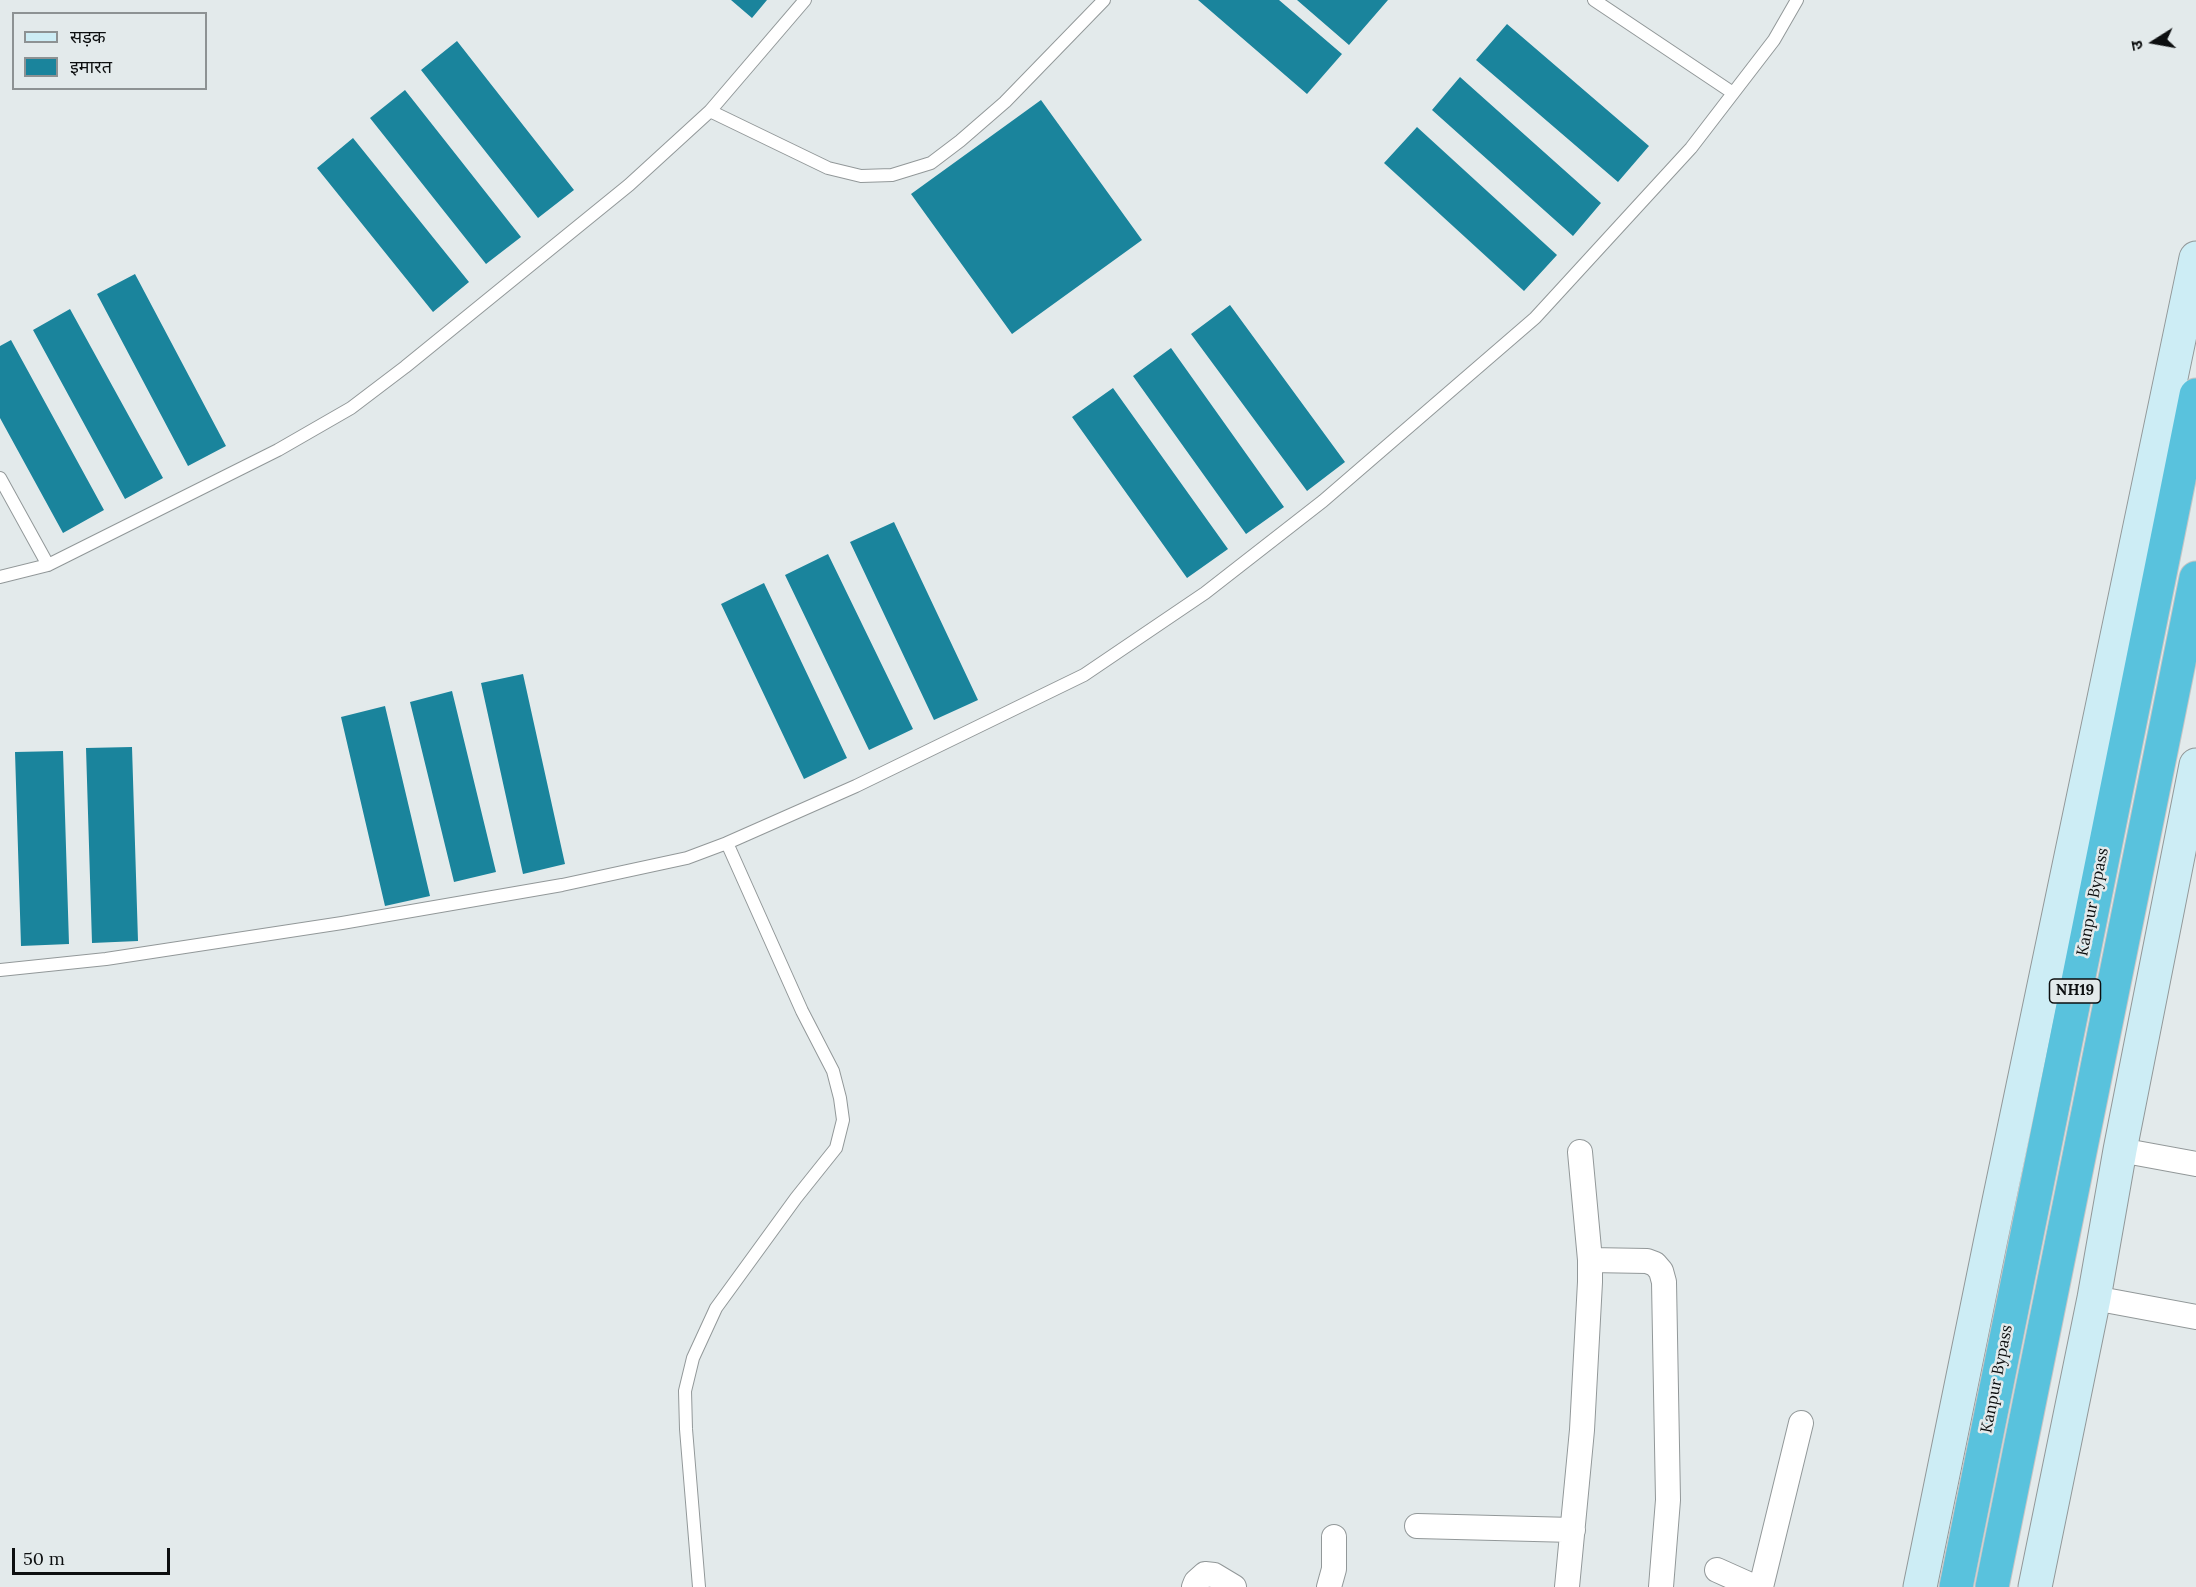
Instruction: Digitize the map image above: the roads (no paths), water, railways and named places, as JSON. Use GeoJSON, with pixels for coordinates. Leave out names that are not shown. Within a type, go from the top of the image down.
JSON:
{"type":"FeatureCollection","features":[{"type":"Feature","properties":{"kind":"highway","name":"Kanpur Bypass"},"geometry":{"type":"LineString","coordinates":[[1956,1587],[2196,394]]}},
{"type":"Feature","properties":{"kind":"highway","name":"NH19"},"geometry":{"type":"LineString","coordinates":[[1992,1587],[2196,578]]}},
{"type":"Feature","properties":{"kind":"main road"},"geometry":{"type":"LineString","coordinates":[[1920,1587],[2196,258]]}},
{"type":"Feature","properties":{"kind":"main road"},"geometry":{"type":"LineString","coordinates":[[2035,1587],[2094,1298],[2120,1150],[2196,765]]}},
{"type":"Feature","properties":{"kind":"street"},"geometry":{"type":"LineString","coordinates":[[2120,1150],[2196,1164]]}},
{"type":"Feature","properties":{"kind":"street"},"geometry":{"type":"LineString","coordinates":[[1567,1587],[1582,1430],[1590,1260],[1580,1152]]}},
{"type":"Feature","properties":{"kind":"street"},"geometry":{"type":"LineString","coordinates":[[1590,1260],[1647,1261],[1655,1264],[1661,1271],[1664,1281],[1668,1500],[1661,1587]]}},
{"type":"Feature","properties":{"kind":"street"},"geometry":{"type":"LineString","coordinates":[[2094,1298],[2196,1317]]}},
{"type":"Feature","properties":{"kind":"street"},"geometry":{"type":"LineString","coordinates":[[1761,1587],[1801,1423]]}},
{"type":"Feature","properties":{"kind":"street"},"geometry":{"type":"LineString","coordinates":[[1417,1526],[1573,1530]]}},
{"type":"Feature","properties":{"kind":"street"},"geometry":{"type":"LineString","coordinates":[[1329,1587],[1334,1569],[1334,1537]]}},
{"type":"Feature","properties":{"kind":"street"},"geometry":{"type":"LineString","coordinates":[[1717,1570],[1755,1587]]}},
{"type":"Feature","properties":{"kind":"street"},"geometry":{"type":"LineString","coordinates":[[1194,1587],[1196,1581],[1205,1574],[1214,1575],[1234,1587]]}},
{"type":"Feature","properties":{"kind":"lane"},"geometry":{"type":"LineString","coordinates":[[0,577],[48,565],[278,450],[351,408],[405,367],[620,192],[710,111],[805,0]]}},
{"type":"Feature","properties":{"kind":"lane"},"geometry":{"type":"LineString","coordinates":[[710,111],[828,168],[861,176],[892,175],[931,163],[960,141],[1005,102],[1104,0]]}},
{"type":"Feature","properties":{"kind":"lane"},"geometry":{"type":"LineString","coordinates":[[1594,0],[1733,93]]}},
{"type":"Feature","properties":{"kind":"lane"},"geometry":{"type":"LineString","coordinates":[[0,970],[106,960],[353,921],[562,885],[687,858],[727,843],[856,786],[1084,675],[1205,593],[1323,501],[1535,318],[1691,148],[1774,40],[1797,0]]}},
{"type":"Feature","properties":{"kind":"lane"},"geometry":{"type":"LineString","coordinates":[[0,478],[48,565]]}},
{"type":"Feature","properties":{"kind":"lane"},"geometry":{"type":"LineString","coordinates":[[699,1587],[685,1391],[693,1358],[716,1308],[796,1198],[836,1148],[843,1120],[833,1071],[802,1011],[727,843]]}}]}
